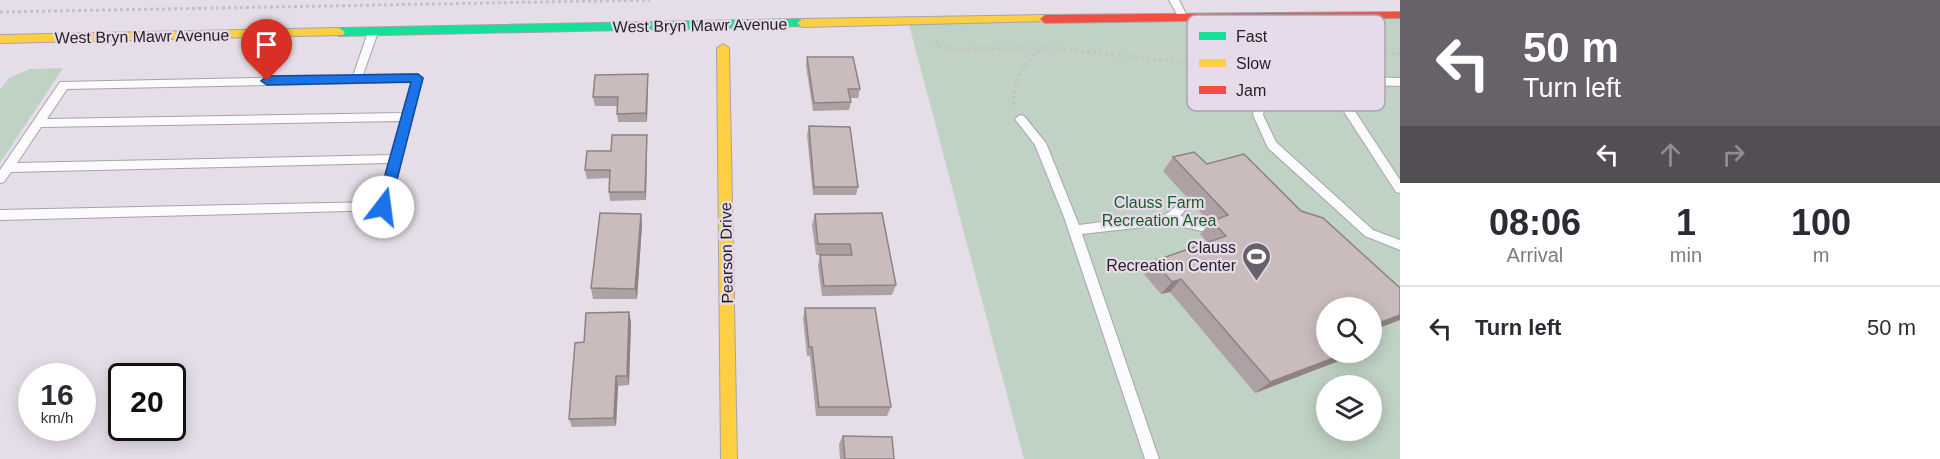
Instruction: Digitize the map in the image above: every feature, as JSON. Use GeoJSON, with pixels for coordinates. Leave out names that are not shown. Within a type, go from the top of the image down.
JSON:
{"type":"FeatureCollection","features":[{"type":"Feature","properties":{"kind":"street","name":"West Bryn Mawr Avenue"},"geometry":{"type":"LineString","coordinates":[[1385,15],[1400,15]]}},
{"type":"Feature","properties":{"kind":"street","name":"West Bryn Mawr Avenue"},"geometry":{"type":"LineString","coordinates":[[0,39],[1187,18]]}},
{"type":"Feature","properties":{"kind":"street","name":"Pearson Drive"},"geometry":{"type":"LineString","coordinates":[[723,48],[729,459]]}},
{"type":"Feature","properties":{"kind":"lane"},"geometry":{"type":"LineString","coordinates":[[1174,0],[1183,18]]}},
{"type":"Feature","properties":{"kind":"lane"},"geometry":{"type":"LineString","coordinates":[[357,79],[373,32]]}},
{"type":"Feature","properties":{"kind":"lane"},"geometry":{"type":"LineString","coordinates":[[0,179],[64,84],[418,78],[383,207],[0,215]]}},
{"type":"Feature","properties":{"kind":"lane"},"geometry":{"type":"LineString","coordinates":[[1385,81],[1400,82]]}},
{"type":"Feature","properties":{"kind":"lane"},"geometry":{"type":"LineString","coordinates":[[1259,111],[1258,115],[1272,145],[1369,233],[1400,245]]}},
{"type":"Feature","properties":{"kind":"lane"},"geometry":{"type":"LineString","coordinates":[[1349,111],[1400,189]]}},
{"type":"Feature","properties":{"kind":"lane"},"geometry":{"type":"LineString","coordinates":[[38,123],[407,117]]}},
{"type":"Feature","properties":{"kind":"lane"},"geometry":{"type":"LineString","coordinates":[[1020,119],[1040,143],[1074,230],[1152,459]]}},
{"type":"Feature","properties":{"kind":"lane"},"geometry":{"type":"LineString","coordinates":[[8,168],[396,159]]}},
{"type":"Feature","properties":{"kind":"lane"},"geometry":{"type":"LineString","coordinates":[[1170,219],[1182,207]]}},
{"type":"Feature","properties":{"kind":"lane"},"geometry":{"type":"LineString","coordinates":[[1074,230],[1170,219],[1211,228]]}},
{"type":"Feature","properties":{"kind":"path"},"geometry":{"type":"LineString","coordinates":[[0,12],[411,2],[650,0]]}},
{"type":"Feature","properties":{"kind":"path"},"geometry":{"type":"LineString","coordinates":[[938,46],[953,49],[1040,48],[1187,63]]}},
{"type":"Feature","properties":{"kind":"path"},"geometry":{"type":"LineString","coordinates":[[1020,119],[1012,98],[1017,77],[1040,48]]}},
{"type":"Feature","properties":{"kind":"path"},"geometry":{"type":"LineString","coordinates":[[1385,53],[1400,54]]}},
{"type":"Feature","properties":{"kind":"green space","name":"Clauss Farm Recreation Area"},"geometry":{"type":"Polygon","coordinates":[[[1385,15],[1400,15],[1400,459],[1024,459],[908,21],[1187,18],[1187,111],[1385,111],[1385,15]]]}},
{"type":"Feature","properties":{"kind":"green space"},"geometry":{"type":"Polygon","coordinates":[[[63,68],[0,163],[0,90],[9,78],[30,69],[63,68]]]}},
{"type":"Feature","properties":{"kind":"building"},"geometry":{"type":"Polygon","coordinates":[[[807,57],[853,57],[860,89],[848,89],[851,102],[814,103],[807,57]]]}},
{"type":"Feature","properties":{"kind":"building"},"geometry":{"type":"Polygon","coordinates":[[[648,74],[646,113],[617,114],[618,97],[593,97],[595,75],[648,74]]]}},
{"type":"Feature","properties":{"kind":"building"},"geometry":{"type":"Polygon","coordinates":[[[809,126],[850,127],[858,187],[814,187],[809,126]]]}},
{"type":"Feature","properties":{"kind":"building"},"geometry":{"type":"Polygon","coordinates":[[[612,135],[647,135],[645,192],[609,192],[610,170],[585,170],[587,151],[611,151],[612,135]]]}},
{"type":"Feature","properties":{"kind":"building","name":"Clauss Recreation Center"},"geometry":{"type":"Polygon","coordinates":[[[1194,152],[1207,164],[1244,154],[1301,211],[1323,218],[1400,288],[1400,315],[1382,322],[1382,297],[1316,297],[1316,363],[1320,363],[1270,382],[1181,279],[1172,282],[1154,261],[1226,236],[1212,221],[1228,215],[1173,157],[1194,152]]]}},
{"type":"Feature","properties":{"kind":"building"},"geometry":{"type":"Polygon","coordinates":[[[600,213],[641,214],[635,289],[591,288],[600,213]]]}},
{"type":"Feature","properties":{"kind":"building"},"geometry":{"type":"Polygon","coordinates":[[[882,213],[896,285],[824,286],[820,255],[852,255],[850,244],[818,244],[815,214],[882,213]]]}},
{"type":"Feature","properties":{"kind":"building"},"geometry":{"type":"Polygon","coordinates":[[[805,308],[875,308],[891,407],[819,407],[805,308]]]}},
{"type":"Feature","properties":{"kind":"building"},"geometry":{"type":"Polygon","coordinates":[[[629,312],[627,376],[616,376],[614,418],[569,419],[575,343],[584,342],[586,313],[629,312]]]}},
{"type":"Feature","properties":{"kind":"building"},"geometry":{"type":"Polygon","coordinates":[[[843,436],[892,437],[894,459],[845,459],[843,436]]]}},
{"type":"Feature","properties":{"kind":"traffic: fast"},"geometry":{"type":"LineString","coordinates":[[339,32],[802,23]]}},
{"type":"Feature","properties":{"kind":"traffic: slow"},"geometry":{"type":"LineString","coordinates":[[802,23],[1045,19]]}},
{"type":"Feature","properties":{"kind":"traffic: slow"},"geometry":{"type":"LineString","coordinates":[[0,39],[339,32]]}},
{"type":"Feature","properties":{"kind":"traffic: slow"},"geometry":{"type":"LineString","coordinates":[[723,48],[729,459]]}},
{"type":"Feature","properties":{"kind":"traffic: jam"},"geometry":{"type":"LineString","coordinates":[[1385,15],[1400,15]]}},
{"type":"Feature","properties":{"kind":"traffic: jam"},"geometry":{"type":"LineString","coordinates":[[1045,19],[1187,17]]}},
{"type":"Feature","properties":{"kind":"place","name":"Clauss Recreation Center"},"geometry":{"type":"Point","coordinates":[1257,282]}},
{"type":"Feature","properties":{"kind":"route"},"geometry":{"type":"LineString","coordinates":[[267,81],[418,78],[383,207]]}}]}
